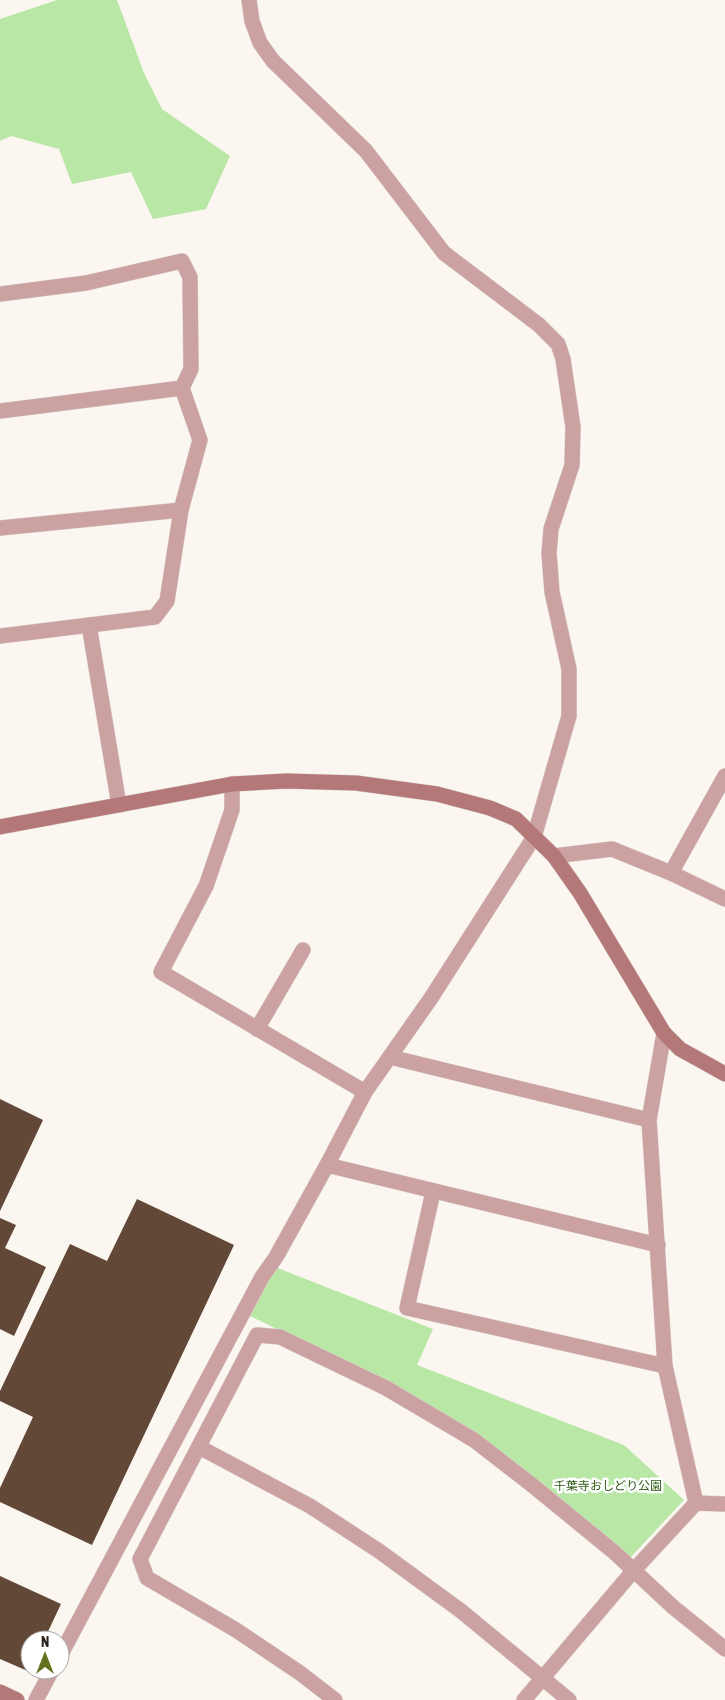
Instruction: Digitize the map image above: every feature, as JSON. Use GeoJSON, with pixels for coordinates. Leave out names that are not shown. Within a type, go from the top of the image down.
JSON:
{"type":"FeatureCollection","features":[{"type":"Feature","properties":{"kind":"street"},"geometry":{"type":"LineString","coordinates":[[70,1637],[262,1277],[276,1257],[365,1092],[436,990],[534,837],[569,716],[569,669],[552,592],[548,553],[551,529],[572,465],[574,427],[563,359],[558,344],[539,325],[444,253],[366,151],[273,61],[260,43],[252,21],[249,0]]}},
{"type":"Feature","properties":{"kind":"street"},"geometry":{"type":"LineString","coordinates":[[0,294],[86,283],[182,261],[190,277],[191,369],[182,388],[200,440],[181,510],[167,601],[156,617],[0,636]]}},
{"type":"Feature","properties":{"kind":"street"},"geometry":{"type":"LineString","coordinates":[[0,411],[182,388]]}},
{"type":"Feature","properties":{"kind":"street"},"geometry":{"type":"LineString","coordinates":[[0,528],[181,510]]}},
{"type":"Feature","properties":{"kind":"street"},"geometry":{"type":"LineString","coordinates":[[89,625],[119,805]]}},
{"type":"Feature","properties":{"kind":"street"},"geometry":{"type":"LineString","coordinates":[[671,873],[725,776]]}},
{"type":"Feature","properties":{"kind":"street"},"geometry":{"type":"LineString","coordinates":[[0,827],[232,784],[286,781],[356,783],[437,794],[490,808],[516,819],[554,856],[580,893],[664,1033],[680,1050],[725,1074]]}},
{"type":"Feature","properties":{"kind":"street"},"geometry":{"type":"LineString","coordinates":[[232,784],[232,810],[206,886],[161,972],[365,1092]]}},
{"type":"Feature","properties":{"kind":"street"},"geometry":{"type":"LineString","coordinates":[[554,856],[612,849],[671,873],[725,899]]}},
{"type":"Feature","properties":{"kind":"street"},"geometry":{"type":"LineString","coordinates":[[257,1028],[303,950]]}},
{"type":"Feature","properties":{"kind":"street"},"geometry":{"type":"LineString","coordinates":[[664,1033],[649,1120],[665,1366],[696,1503]]}},
{"type":"Feature","properties":{"kind":"street"},"geometry":{"type":"LineString","coordinates":[[390,1057],[649,1120]]}},
{"type":"Feature","properties":{"kind":"street"},"geometry":{"type":"LineString","coordinates":[[327,1165],[658,1245]]}},
{"type":"Feature","properties":{"kind":"street"},"geometry":{"type":"LineString","coordinates":[[433,1192],[407,1308],[665,1366]]}},
{"type":"Feature","properties":{"kind":"street"},"geometry":{"type":"LineString","coordinates":[[336,1700],[236,1630],[147,1578],[140,1559],[257,1335],[280,1337],[386,1388],[474,1440],[614,1552],[673,1607],[725,1649]]}},
{"type":"Feature","properties":{"kind":"street"},"geometry":{"type":"LineString","coordinates":[[199,1447],[310,1506],[379,1551],[461,1611],[569,1700]]}},
{"type":"Feature","properties":{"kind":"street"},"geometry":{"type":"LineString","coordinates":[[524,1700],[634,1570],[696,1503],[725,1504]]}},
{"type":"Feature","properties":{"kind":"street"},"geometry":{"type":"LineString","coordinates":[[36,1700],[47,1680]]}},
{"type":"Feature","properties":{"kind":"street"},"geometry":{"type":"LineString","coordinates":[[0,1692],[17,1700]]}},
{"type":"Feature","properties":{"kind":"green space"},"geometry":{"type":"Polygon","coordinates":[[[57,0],[117,0],[144,73],[162,109],[230,156],[206,209],[153,219],[131,172],[72,184],[59,149],[11,136],[0,141],[0,19],[57,0]]]}},
{"type":"Feature","properties":{"kind":"green space","name":"千葉寺おしどり公園"},"geometry":{"type":"Polygon","coordinates":[[[275,1267],[433,1329],[417,1365],[624,1445],[684,1500],[630,1558],[391,1383],[250,1316],[275,1267]]]}},
{"type":"Feature","properties":{"kind":"building"},"geometry":{"type":"Polygon","coordinates":[[[0,1099],[43,1120],[0,1211],[0,1099]]]}},
{"type":"Feature","properties":{"kind":"building"},"geometry":{"type":"Polygon","coordinates":[[[137,1199],[234,1245],[92,1545],[0,1502],[0,1488],[33,1417],[0,1401],[0,1391],[70,1244],[107,1261],[137,1199]]]}},
{"type":"Feature","properties":{"kind":"building"},"geometry":{"type":"Polygon","coordinates":[[[0,1218],[16,1225],[5,1248],[46,1267],[14,1336],[0,1329],[0,1218]]]}},
{"type":"Feature","properties":{"kind":"building"},"geometry":{"type":"Polygon","coordinates":[[[0,1576],[61,1604],[49,1630],[20,1630],[20,1668],[0,1659],[0,1576]]]}}]}
